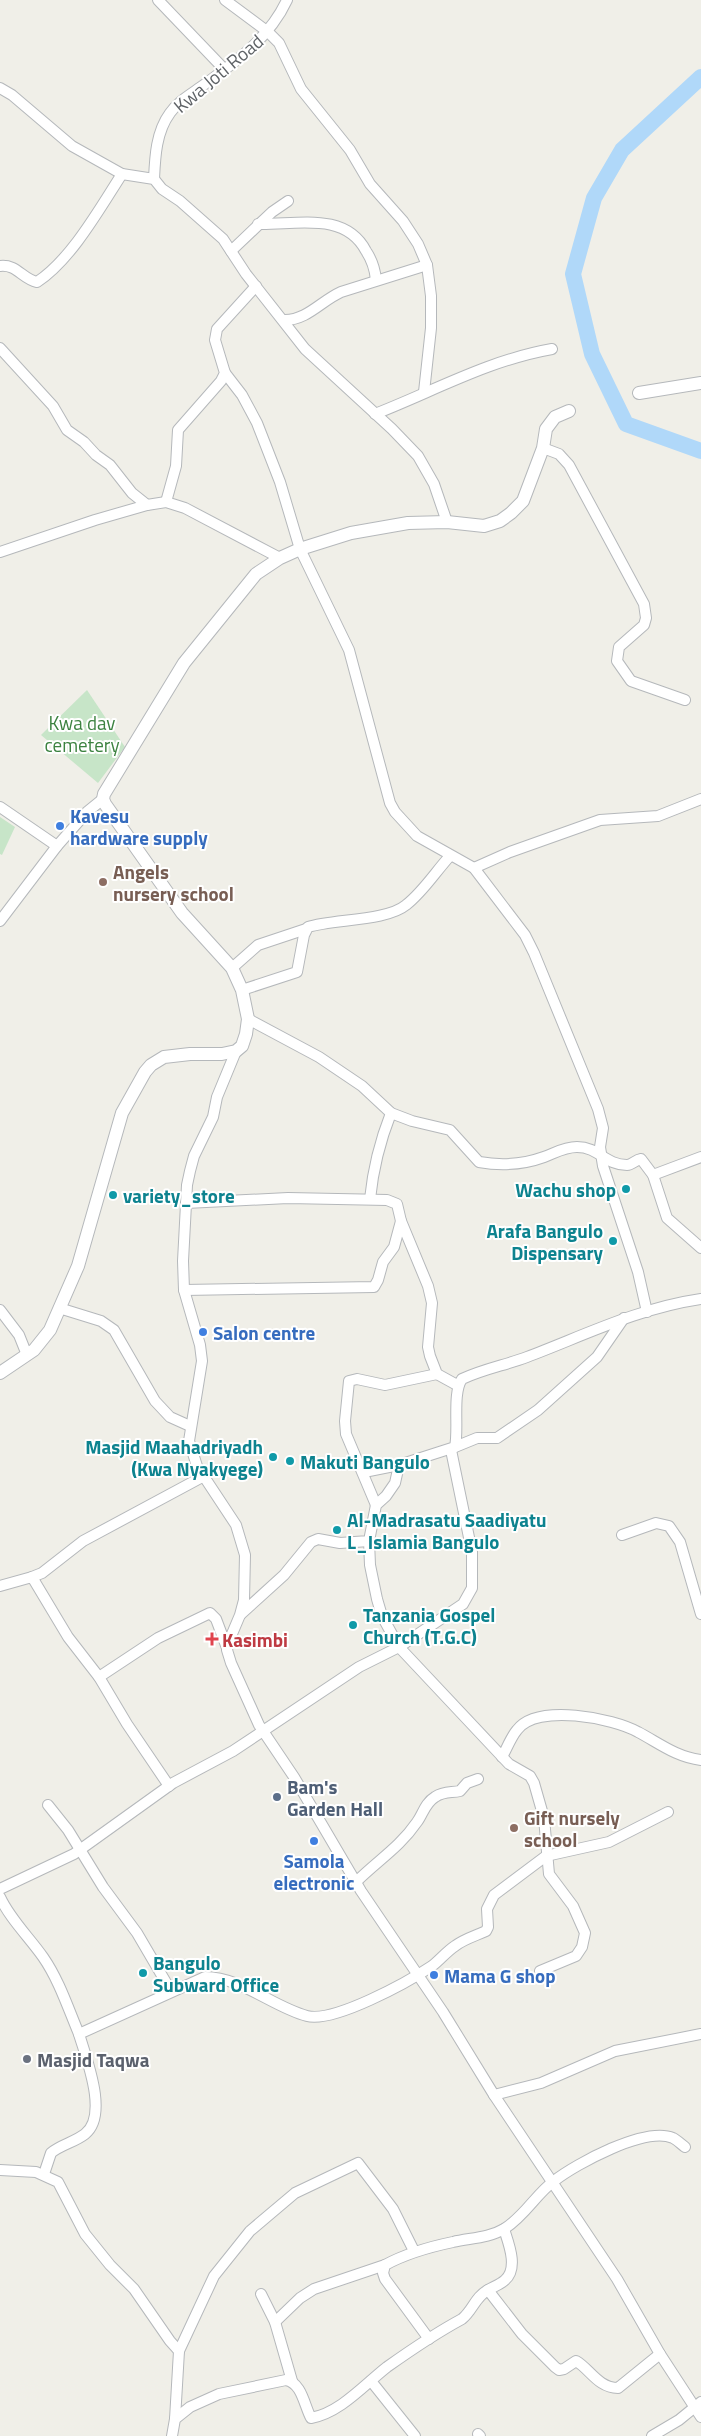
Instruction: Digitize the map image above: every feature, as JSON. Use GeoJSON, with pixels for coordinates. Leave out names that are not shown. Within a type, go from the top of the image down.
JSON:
{"type":"FeatureCollection","features":[{"type":"Feature","properties":{"kind":"street"},"geometry":{"type":"LineString","coordinates":[[158,0],[225,70]]}},
{"type":"Feature","properties":{"kind":"street"},"geometry":{"type":"LineString","coordinates":[[225,0],[268,32],[285,53],[301,88],[350,150],[370,184],[410,230],[427,265],[431,296],[432,328],[424,392]]}},
{"type":"Feature","properties":{"kind":"street","name":"Kwa Joti Road"},"geometry":{"type":"LineString","coordinates":[[154,179],[159,137],[170,112],[225,70],[268,32],[287,0]]}},
{"type":"Feature","properties":{"kind":"street"},"geometry":{"type":"LineString","coordinates":[[0,88],[12,95],[64,141],[122,174],[154,179],[162,189],[180,201],[213,229],[232,251],[256,286],[285,320],[305,349],[376,414],[418,456],[434,484],[447,522]]}},
{"type":"Feature","properties":{"kind":"street"},"geometry":{"type":"LineString","coordinates":[[0,266],[16,268],[30,280],[37,282],[46,276],[87,229],[122,174]]}},
{"type":"Feature","properties":{"kind":"street"},"geometry":{"type":"LineString","coordinates":[[232,251],[258,224],[288,201]]}},
{"type":"Feature","properties":{"kind":"street"},"geometry":{"type":"LineString","coordinates":[[258,224],[331,223],[344,227],[354,233],[364,247],[371,259],[376,280]]}},
{"type":"Feature","properties":{"kind":"street"},"geometry":{"type":"LineString","coordinates":[[285,320],[299,320],[329,297],[376,280],[427,265]]}},
{"type":"Feature","properties":{"kind":"street"},"geometry":{"type":"LineString","coordinates":[[256,286],[217,329],[215,340],[225,374],[242,395],[257,423],[280,482],[300,548],[349,650],[390,803],[395,812],[417,836],[474,868],[525,935],[534,953],[596,1103],[603,1128],[601,1155],[609,1187],[638,1272],[647,1312]]}},
{"type":"Feature","properties":{"kind":"street"},"geometry":{"type":"LineString","coordinates":[[0,348],[53,406],[68,430],[110,465],[132,493],[147,505]]}},
{"type":"Feature","properties":{"kind":"street"},"geometry":{"type":"LineString","coordinates":[[376,414],[474,371],[517,356],[552,349]]}},
{"type":"Feature","properties":{"kind":"street"},"geometry":{"type":"LineString","coordinates":[[166,502],[175,475],[178,430],[225,374]]}},
{"type":"Feature","properties":{"kind":"street"},"geometry":{"type":"LineString","coordinates":[[639,393],[701,383]]}},
{"type":"Feature","properties":{"kind":"street"},"geometry":{"type":"LineString","coordinates":[[0,921],[57,846],[87,812],[103,799],[184,662],[256,574],[280,558],[300,548],[360,531],[408,523],[447,522],[484,526],[500,521],[512,513],[523,501],[543,448],[546,429],[555,417],[569,411]]}},
{"type":"Feature","properties":{"kind":"street"},"geometry":{"type":"LineString","coordinates":[[543,448],[559,454],[569,466],[644,604],[646,612],[644,625],[619,647],[617,661],[620,668],[631,681],[684,700]]}},
{"type":"Feature","properties":{"kind":"street"},"geometry":{"type":"LineString","coordinates":[[0,552],[147,505],[166,502],[185,508],[280,558]]}},
{"type":"Feature","properties":{"kind":"street"},"geometry":{"type":"LineString","coordinates":[[0,1373],[34,1350],[50,1330],[78,1266],[122,1113],[145,1072],[151,1065],[164,1057],[190,1054],[222,1054],[236,1051],[242,1046],[246,1034],[248,1019],[242,990],[232,968],[182,913],[103,799]]}},
{"type":"Feature","properties":{"kind":"street"},"geometry":{"type":"LineString","coordinates":[[474,868],[510,852],[600,820],[658,816],[701,799]]}},
{"type":"Feature","properties":{"kind":"street"},"geometry":{"type":"LineString","coordinates":[[0,807],[57,846]]}},
{"type":"Feature","properties":{"kind":"street"},"geometry":{"type":"LineString","coordinates":[[232,968],[258,945],[306,930],[312,926],[350,921],[406,906],[450,856]]}},
{"type":"Feature","properties":{"kind":"street"},"geometry":{"type":"LineString","coordinates":[[242,990],[298,972],[306,930]]}},
{"type":"Feature","properties":{"kind":"street"},"geometry":{"type":"LineString","coordinates":[[248,1019],[327,1062],[362,1086],[391,1113],[412,1121],[450,1130],[474,1158],[486,1163],[510,1166],[536,1160],[569,1147],[590,1148],[612,1162],[628,1165],[641,1159],[653,1175],[668,1218],[701,1248]]}},
{"type":"Feature","properties":{"kind":"street"},"geometry":{"type":"LineString","coordinates":[[228,1650],[229,1641],[240,1615],[245,1592],[245,1555],[236,1524],[192,1456],[189,1441],[190,1426],[202,1360],[200,1345],[184,1290],[187,1185],[194,1156],[213,1117],[217,1097],[236,1051]]}},
{"type":"Feature","properties":{"kind":"street"},"geometry":{"type":"LineString","coordinates":[[370,1200],[380,1140],[391,1113]]}},
{"type":"Feature","properties":{"kind":"street"},"geometry":{"type":"LineString","coordinates":[[653,1175],[701,1157]]}},
{"type":"Feature","properties":{"kind":"street"},"geometry":{"type":"LineString","coordinates":[[186,1203],[288,1198],[387,1200],[396,1204],[401,1222],[428,1286],[432,1303],[428,1347],[437,1374]]}},
{"type":"Feature","properties":{"kind":"street"},"geometry":{"type":"LineString","coordinates":[[184,1290],[374,1286],[378,1280],[383,1262],[394,1247],[401,1222]]}},
{"type":"Feature","properties":{"kind":"street"},"geometry":{"type":"LineString","coordinates":[[44,2174],[51,2153],[84,2135],[90,2129],[95,2115],[94,2093],[79,2034],[58,1985],[43,1957],[0,1897],[81,1850],[100,1833],[143,1807],[170,1786],[263,1732],[359,1667],[399,1647],[463,1604],[472,1588],[472,1552],[453,1449],[458,1430],[458,1385],[462,1379],[525,1358],[624,1318],[661,1306],[701,1299]]}},
{"type":"Feature","properties":{"kind":"street"},"geometry":{"type":"LineString","coordinates":[[59,1308],[101,1321],[114,1330],[155,1401],[170,1417],[190,1426]]}},
{"type":"Feature","properties":{"kind":"street"},"geometry":{"type":"LineString","coordinates":[[0,1310],[19,1335],[27,1355]]}},
{"type":"Feature","properties":{"kind":"street"},"geometry":{"type":"LineString","coordinates":[[362,1470],[368,1471],[399,1465],[453,1449],[477,1438],[497,1438],[538,1410],[597,1357],[624,1318]]}},
{"type":"Feature","properties":{"kind":"street"},"geometry":{"type":"LineString","coordinates":[[458,1385],[437,1374],[385,1385],[357,1379],[349,1381],[345,1421],[346,1434],[376,1505],[369,1540],[370,1564],[382,1616],[399,1647],[502,1757],[514,1767],[530,1776],[534,1783],[544,1818],[548,1874],[576,1911],[585,1933],[582,1947],[576,1956],[540,1971]]}},
{"type":"Feature","properties":{"kind":"street"},"geometry":{"type":"LineString","coordinates":[[376,1505],[386,1496],[395,1483],[399,1465]]}},
{"type":"Feature","properties":{"kind":"street"},"geometry":{"type":"LineString","coordinates":[[0,1586],[32,1577],[51,1567],[83,1541],[204,1476]]}},
{"type":"Feature","properties":{"kind":"street"},"geometry":{"type":"LineString","coordinates":[[622,1535],[656,1523],[669,1526],[680,1542],[700,1602],[701,1614]]}},
{"type":"Feature","properties":{"kind":"street"},"geometry":{"type":"LineString","coordinates":[[240,1615],[284,1575],[311,1542],[318,1539],[340,1543],[369,1540]]}},
{"type":"Feature","properties":{"kind":"street"},"geometry":{"type":"LineString","coordinates":[[32,1577],[68,1637],[100,1677],[127,1724],[170,1786]]}},
{"type":"Feature","properties":{"kind":"street"},"geometry":{"type":"LineString","coordinates":[[100,1677],[158,1638],[210,1613],[216,1619],[231,1663],[263,1732],[294,1777],[356,1882],[416,1976],[443,2012],[494,2096],[617,2279],[660,2354],[698,2404],[701,2417]]}},
{"type":"Feature","properties":{"kind":"street"},"geometry":{"type":"LineString","coordinates":[[502,1757],[517,1729],[531,1720],[568,1715],[618,1722],[663,1748],[680,1755],[701,1760]]}},
{"type":"Feature","properties":{"kind":"street"},"geometry":{"type":"LineString","coordinates":[[356,1882],[376,1862],[398,1847],[417,1823],[430,1800],[449,1791],[460,1791],[467,1783],[478,1779]]}},
{"type":"Feature","properties":{"kind":"street"},"geometry":{"type":"LineString","coordinates":[[48,1805],[81,1850],[103,1888],[137,1933],[171,1991]]}},
{"type":"Feature","properties":{"kind":"street"},"geometry":{"type":"LineString","coordinates":[[79,2034],[197,1979],[213,1977],[315,2018],[325,2017],[374,1998],[416,1976],[434,1965],[454,1946],[486,1932],[488,1928],[487,1910],[494,1894],[546,1856],[609,1842],[668,1812]]}},
{"type":"Feature","properties":{"kind":"street"},"geometry":{"type":"LineString","coordinates":[[494,2096],[541,2083],[615,2051],[701,2034]]}},
{"type":"Feature","properties":{"kind":"street"},"geometry":{"type":"LineString","coordinates":[[275,2322],[300,2298],[314,2289],[385,2265],[414,2251],[482,2237],[504,2229],[532,2206],[553,2182],[597,2156],[638,2138],[672,2138],[685,2147]]}},
{"type":"Feature","properties":{"kind":"street"},"geometry":{"type":"LineString","coordinates":[[172,2436],[175,2419],[179,2351],[214,2276],[250,2231],[296,2193],[356,2163],[362,2167],[393,2209],[414,2251]]}},
{"type":"Feature","properties":{"kind":"street"},"geometry":{"type":"LineString","coordinates":[[0,2170],[44,2174],[58,2182],[85,2234],[110,2265],[134,2289],[179,2351]]}},
{"type":"Feature","properties":{"kind":"street"},"geometry":{"type":"LineString","coordinates":[[261,2294],[275,2322],[292,2381],[299,2389],[311,2418],[331,2410],[429,2339],[462,2319],[472,2308],[478,2297],[506,2279],[512,2255],[504,2229]]}},
{"type":"Feature","properties":{"kind":"street"},"geometry":{"type":"LineString","coordinates":[[385,2265],[383,2273],[385,2279],[429,2339]]}},
{"type":"Feature","properties":{"kind":"street"},"geometry":{"type":"LineString","coordinates":[[488,2290],[528,2341],[542,2352],[559,2370],[564,2370],[576,2360],[593,2377],[613,2388],[618,2388],[660,2354]]}},
{"type":"Feature","properties":{"kind":"street"},"geometry":{"type":"LineString","coordinates":[[175,2419],[190,2407],[218,2394],[250,2389],[274,2382],[292,2381]]}},
{"type":"Feature","properties":{"kind":"street"},"geometry":{"type":"LineString","coordinates":[[370,2381],[415,2436]]}},
{"type":"Feature","properties":{"kind":"street"},"geometry":{"type":"LineString","coordinates":[[652,2436],[679,2420],[698,2404]]}},
{"type":"Feature","properties":{"kind":"green space","name":"Kwa dav cemetery"},"geometry":{"type":"Polygon","coordinates":[[[87,690],[125,747],[98,783],[41,735],[87,690]]]}},
{"type":"Feature","properties":{"kind":"green space"},"geometry":{"type":"Polygon","coordinates":[[[0,817],[15,827],[2,855],[0,854],[0,817]]]}},
{"type":"Feature","properties":{"kind":"waterway"},"geometry":{"type":"LineString","coordinates":[[701,77],[622,150],[594,198],[573,274],[592,354],[626,424],[701,451]]}},
{"type":"Feature","properties":{"kind":"place","name":"Kavesu hardware supply"},"geometry":{"type":"Point","coordinates":[60,826]}},
{"type":"Feature","properties":{"kind":"place","name":"Angels nursery school"},"geometry":{"type":"Point","coordinates":[103,882]}},
{"type":"Feature","properties":{"kind":"place","name":"Wachu shop"},"geometry":{"type":"Point","coordinates":[626,1189]}},
{"type":"Feature","properties":{"kind":"place","name":"variety_store"},"geometry":{"type":"Point","coordinates":[113,1195]}},
{"type":"Feature","properties":{"kind":"place","name":"Arafa Bangulo Dispensary"},"geometry":{"type":"Point","coordinates":[613,1241]}},
{"type":"Feature","properties":{"kind":"place","name":"Salon centre"},"geometry":{"type":"Point","coordinates":[203,1332]}},
{"type":"Feature","properties":{"kind":"place","name":"Masjid Maahadriyadh (Kwa Nyakyege)"},"geometry":{"type":"Point","coordinates":[273,1457]}},
{"type":"Feature","properties":{"kind":"place","name":"Makuti Bangulo"},"geometry":{"type":"Point","coordinates":[290,1461]}},
{"type":"Feature","properties":{"kind":"place","name":"Al-Madrasatu Saadiyatu L_Islamia Bangulo"},"geometry":{"type":"Point","coordinates":[337,1530]}},
{"type":"Feature","properties":{"kind":"place","name":"Tanzania Gospel Church (T.G.C)"},"geometry":{"type":"Point","coordinates":[353,1625]}},
{"type":"Feature","properties":{"kind":"place","name":"Kasimbi"},"geometry":{"type":"Point","coordinates":[212,1639]}},
{"type":"Feature","properties":{"kind":"place","name":"Bam's Garden Hall"},"geometry":{"type":"Point","coordinates":[277,1797]}},
{"type":"Feature","properties":{"kind":"place","name":"Gift nursely school"},"geometry":{"type":"Point","coordinates":[514,1828]}},
{"type":"Feature","properties":{"kind":"place","name":"Samola electronic"},"geometry":{"type":"Point","coordinates":[314,1841]}},
{"type":"Feature","properties":{"kind":"place","name":"Bangulo Subward Office"},"geometry":{"type":"Point","coordinates":[143,1973]}},
{"type":"Feature","properties":{"kind":"place","name":"Mama G shop"},"geometry":{"type":"Point","coordinates":[434,1975]}},
{"type":"Feature","properties":{"kind":"place","name":"Masjid Taqwa"},"geometry":{"type":"Point","coordinates":[27,2059]}}]}
